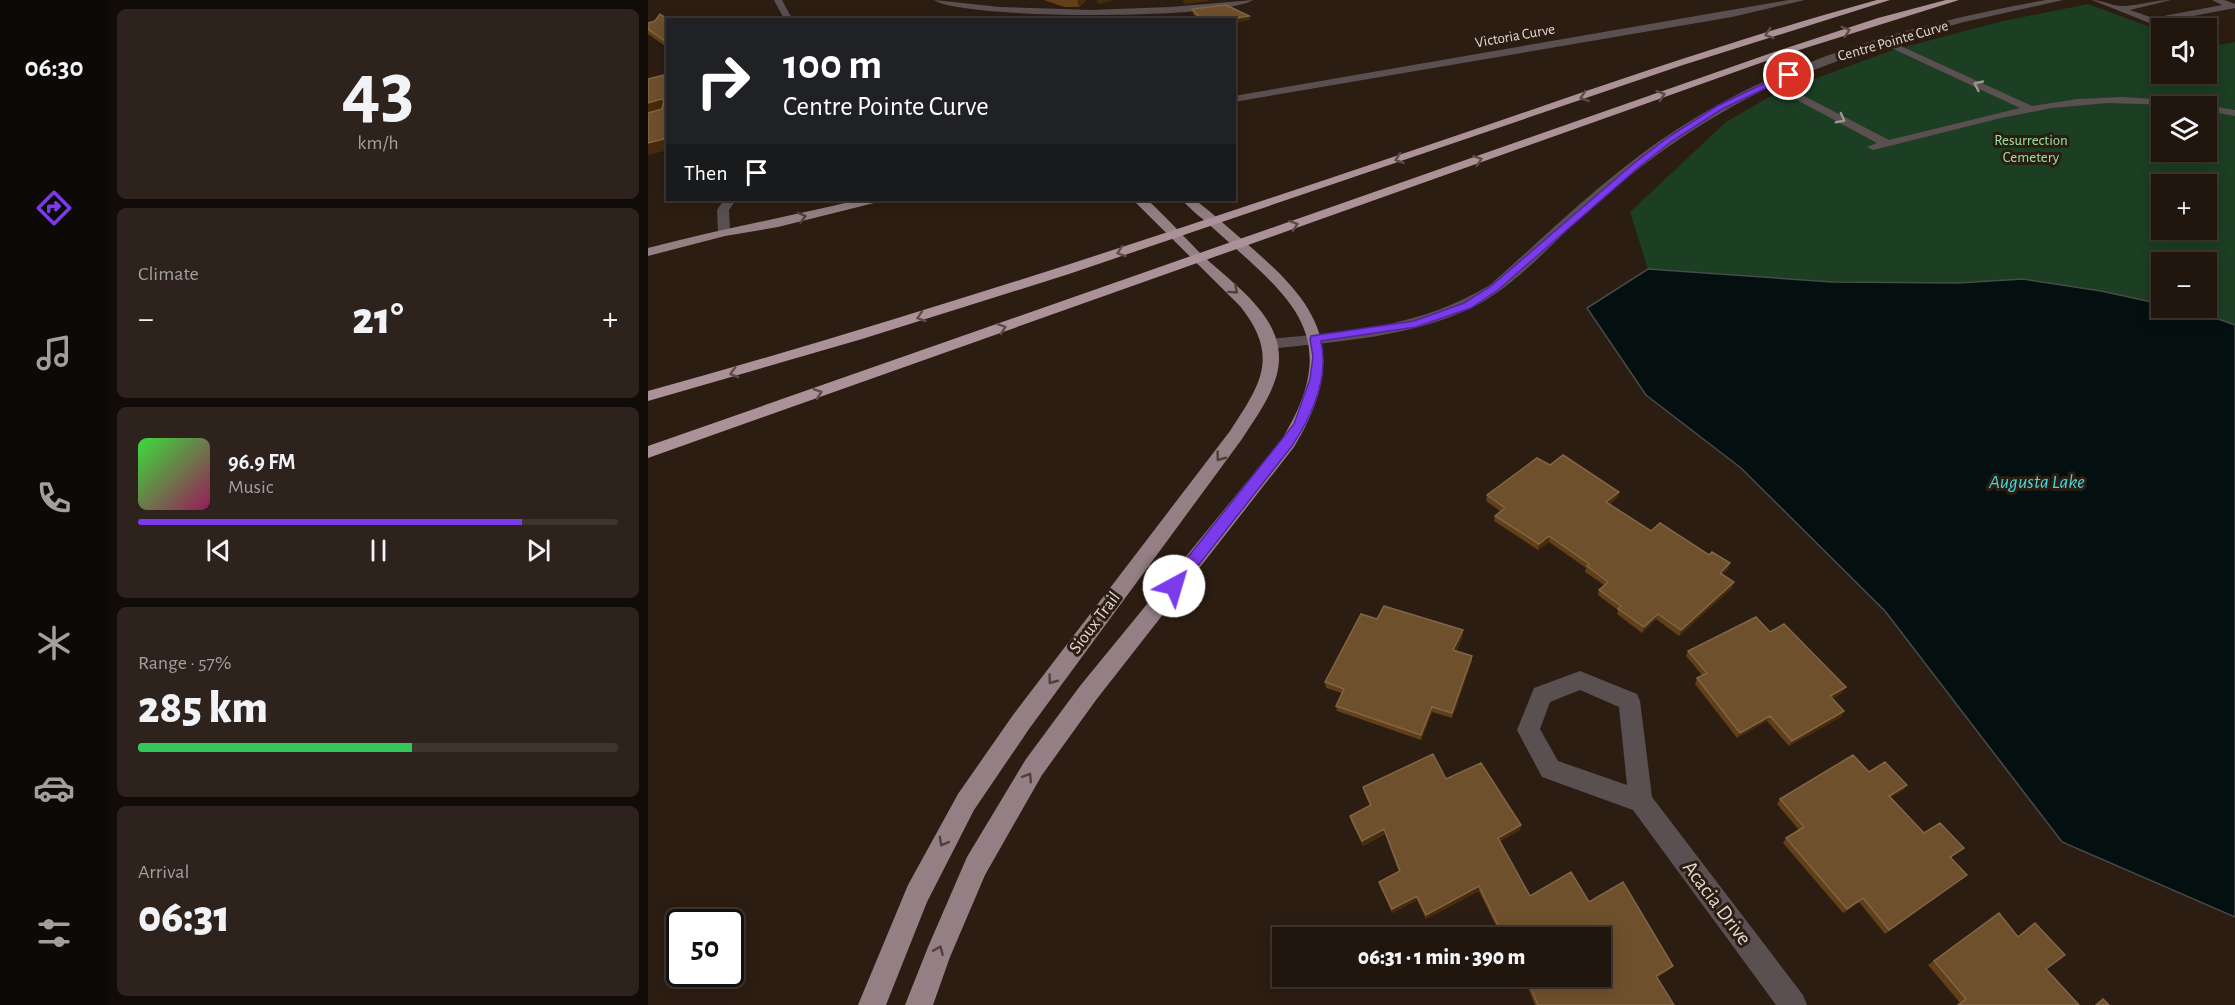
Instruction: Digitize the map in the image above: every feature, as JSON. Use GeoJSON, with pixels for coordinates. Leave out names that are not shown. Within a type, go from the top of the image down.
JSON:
{"type":"FeatureCollection","features":[{"type":"Feature","properties":{"kind":"highway"},"geometry":{"type":"LineString","coordinates":[[648,396],[895,326],[1177,234],[1756,39],[1886,0]]}},
{"type":"Feature","properties":{"kind":"highway"},"geometry":{"type":"LineString","coordinates":[[648,452],[1809,43],[1954,0]]}},
{"type":"Feature","properties":{"kind":"main road"},"geometry":{"type":"LineString","coordinates":[[648,252],[724,232],[775,213],[822,201]]}},
{"type":"Feature","properties":{"kind":"main road"},"geometry":{"type":"LineString","coordinates":[[724,232],[778,224],[866,201]]}},
{"type":"Feature","properties":{"kind":"main road","name":"Sioux Trail"},"geometry":{"type":"LineString","coordinates":[[872,1005],[917,894],[966,802],[1008,740],[1250,416],[1264,388],[1272,355],[1270,344],[1258,316],[1241,296],[1199,259],[1177,234],[1140,201]]}},
{"type":"Feature","properties":{"kind":"main road","name":"Sioux Trail"},"geometry":{"type":"LineString","coordinates":[[919,1005],[937,956],[976,866],[1034,767],[1088,693],[1288,443],[1300,424],[1316,379],[1319,357],[1315,339],[1308,320],[1294,297],[1215,221],[1189,201]]}},
{"type":"Feature","properties":{"kind":"street"},"geometry":{"type":"LineString","coordinates":[[778,0],[789,18]]}},
{"type":"Feature","properties":{"kind":"street"},"geometry":{"type":"LineString","coordinates":[[938,0],[976,7],[1026,11],[1108,12],[1161,10],[1249,0]]}},
{"type":"Feature","properties":{"kind":"street","name":"Victoria Curve"},"geometry":{"type":"LineString","coordinates":[[1236,99],[1720,16],[1801,0]]}},
{"type":"Feature","properties":{"kind":"street","name":"Centre Pointe Curve"},"geometry":{"type":"LineString","coordinates":[[1270,344],[1416,324],[1467,305],[1495,288],[1653,152],[1701,118],[1770,82],[1821,62],[1885,42],[1987,15],[2059,0]]}},
{"type":"Feature","properties":{"kind":"street"},"geometry":{"type":"LineString","coordinates":[[2096,0],[2152,21],[2232,6],[2216,0]]}},
{"type":"Feature","properties":{"kind":"street"},"geometry":{"type":"LineString","coordinates":[[2120,9],[2167,0]]}},
{"type":"Feature","properties":{"kind":"street"},"geometry":{"type":"LineString","coordinates":[[1143,3],[1161,10]]}},
{"type":"Feature","properties":{"kind":"street"},"geometry":{"type":"LineString","coordinates":[[1885,42],[2031,109]]}},
{"type":"Feature","properties":{"kind":"street"},"geometry":{"type":"LineString","coordinates":[[1770,82],[1888,144]]}},
{"type":"Feature","properties":{"kind":"street"},"geometry":{"type":"LineString","coordinates":[[1873,147],[2031,109],[2077,102],[2119,100],[2151,102]]}},
{"type":"Feature","properties":{"kind":"street"},"geometry":{"type":"LineString","coordinates":[[2217,110],[2235,113]]}},
{"type":"Feature","properties":{"kind":"street"},"geometry":{"type":"LineString","coordinates":[[724,232],[723,210],[729,201]]}},
{"type":"Feature","properties":{"kind":"street","name":"Acacia Drive"},"geometry":{"type":"LineString","coordinates":[[1641,801],[1550,769],[1528,730],[1542,695],[1580,680],[1629,701],[1641,801],[1793,1005]]}},
{"type":"Feature","properties":{"kind":"green space","name":"Resurrection Cemetery"},"geometry":{"type":"Polygon","coordinates":[[[2088,4],[2151,27],[2151,84],[2217,84],[2217,45],[2235,42],[2235,325],[2216,318],[2217,252],[2151,252],[2151,302],[2101,291],[2023,279],[1958,283],[1832,282],[1648,269],[1630,212],[1726,122],[1778,92],[1893,50],[2003,21],[2088,4]]]}},
{"type":"Feature","properties":{"kind":"water","name":"Augusta Lake"},"geometry":{"type":"Polygon","coordinates":[[[1648,269],[1832,282],[1958,283],[2023,279],[2101,291],[2151,302],[2151,318],[2214,318],[2235,325],[2235,917],[2062,842],[1885,611],[1741,468],[1646,395],[1587,308],[1648,269]]]}},
{"type":"Feature","properties":{"kind":"building"},"geometry":{"type":"Polygon","coordinates":[[[1226,5],[1249,16],[1200,18],[1192,9],[1226,5]]]}},
{"type":"Feature","properties":{"kind":"building"},"geometry":{"type":"Polygon","coordinates":[[[660,14],[666,18],[666,42],[648,29],[648,23],[655,21],[660,14]]]}},
{"type":"Feature","properties":{"kind":"building"},"geometry":{"type":"Polygon","coordinates":[[[666,74],[666,138],[648,143],[648,113],[662,109],[664,101],[661,99],[648,103],[648,79],[666,74]]]}},
{"type":"Feature","properties":{"kind":"building"},"geometry":{"type":"Polygon","coordinates":[[[1563,455],[1619,492],[1606,502],[1651,531],[1660,523],[1709,555],[1712,552],[1730,563],[1720,573],[1734,582],[1681,630],[1658,614],[1644,627],[1618,609],[1621,606],[1599,590],[1608,582],[1587,566],[1589,564],[1549,536],[1539,544],[1495,516],[1505,508],[1487,495],[1537,458],[1550,465],[1563,455]]]}},
{"type":"Feature","properties":{"kind":"building"},"geometry":{"type":"Polygon","coordinates":[[[1384,606],[1463,630],[1453,650],[1472,656],[1452,713],[1432,707],[1421,735],[1336,706],[1344,689],[1325,682],[1361,614],[1377,619],[1384,606]]]}},
{"type":"Feature","properties":{"kind":"building"},"geometry":{"type":"Polygon","coordinates":[[[1756,617],[1770,632],[1784,624],[1846,687],[1830,696],[1844,711],[1792,741],[1770,716],[1740,733],[1697,678],[1707,673],[1688,651],[1756,617]]]}},
{"type":"Feature","properties":{"kind":"building"},"geometry":{"type":"Polygon","coordinates":[[[1433,754],[1446,779],[1481,763],[1521,825],[1498,838],[1530,896],[1571,872],[1589,902],[1623,882],[1673,966],[1656,976],[1674,1005],[1538,1005],[1531,987],[1611,987],[1611,927],[1499,927],[1479,886],[1426,915],[1417,896],[1392,909],[1379,882],[1400,871],[1384,829],[1362,841],[1350,816],[1371,805],[1363,787],[1433,754]]]}},
{"type":"Feature","properties":{"kind":"building"},"geometry":{"type":"Polygon","coordinates":[[[1853,755],[1869,772],[1885,762],[1907,785],[1889,796],[1924,833],[1940,823],[1964,848],[1950,857],[1967,875],[1889,930],[1863,898],[1847,909],[1786,838],[1804,827],[1780,799],[1853,755]]]}},
{"type":"Feature","properties":{"kind":"building"},"geometry":{"type":"Polygon","coordinates":[[[1999,913],[2018,937],[2035,923],[2065,955],[2046,969],[2079,1005],[1958,1005],[1966,999],[1934,961],[1999,913]]]}},
{"type":"Feature","properties":{"kind":"building"},"geometry":{"type":"Polygon","coordinates":[[[2103,999],[2109,1005],[2096,1005],[2103,999]]]}},
{"type":"Feature","properties":{"kind":"route"},"geometry":{"type":"LineString","coordinates":[[1174,586],[1288,443],[1300,424],[1309,405],[1316,379],[1319,357],[1315,339],[1416,324],[1441,316],[1484,296],[1670,139],[1701,118],[1753,90],[1789,75]]}}]}
